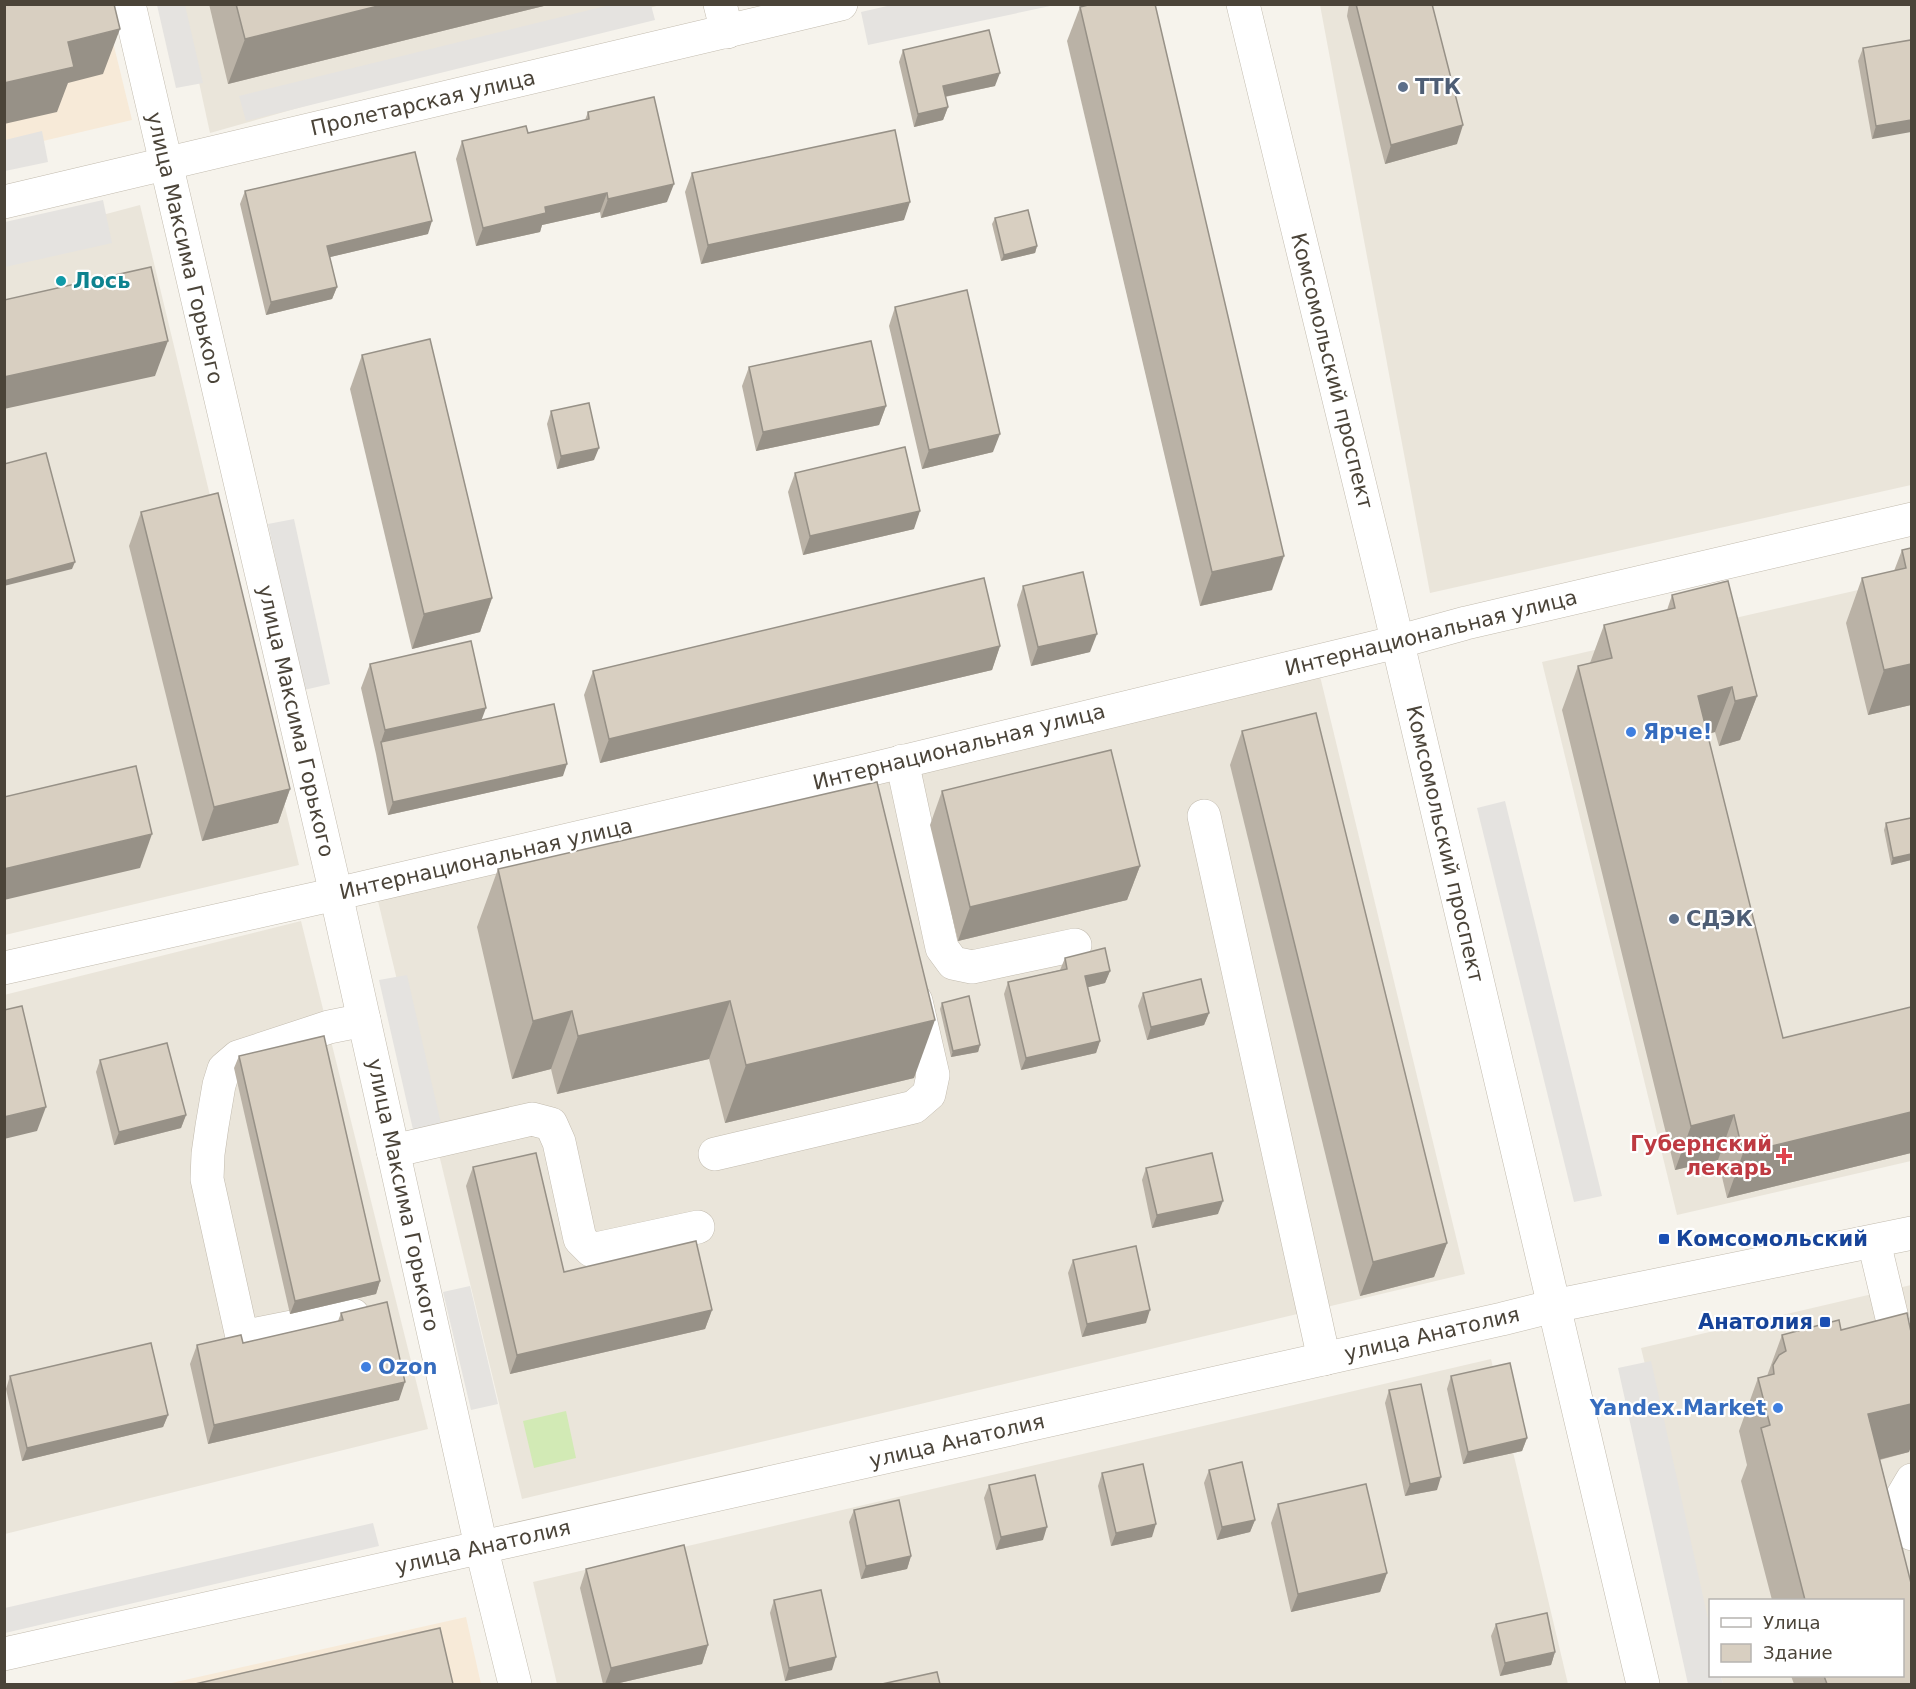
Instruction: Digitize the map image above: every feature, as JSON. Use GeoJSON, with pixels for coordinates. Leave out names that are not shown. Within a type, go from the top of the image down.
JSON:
{"type":"FeatureCollection","features":[{"type":"Feature","properties":{"kind":"street","name":"улица Максима Горького"},"geometry":{"type":"LineString","coordinates":[[129,4],[336,894],[481,1546],[515,1684]]}},
{"type":"Feature","properties":{"kind":"street","name":"Пролетарская улица"},"geometry":{"type":"LineString","coordinates":[[4,202],[166,163],[723,18],[841,4]]}},
{"type":"Feature","properties":{"kind":"street","name":"Комсомольский проспект"},"geometry":{"type":"LineString","coordinates":[[1243,4],[1397,642],[1643,1684]]}},
{"type":"Feature","properties":{"kind":"street","name":"Интернациональная улица"},"geometry":{"type":"LineString","coordinates":[[4,968],[336,894],[864,771],[1467,623],[1911,519]]}},
{"type":"Feature","properties":{"kind":"street"},"geometry":{"type":"LineString","coordinates":[[902,761],[942,948],[953,963],[972,967],[1075,945]]}},
{"type":"Feature","properties":{"kind":"street"},"geometry":{"type":"LineString","coordinates":[[864,771],[872,803]]}},
{"type":"Feature","properties":{"kind":"street"},"geometry":{"type":"LineString","coordinates":[[1204,816],[1324,1359]]}},
{"type":"Feature","properties":{"kind":"street"},"geometry":{"type":"LineString","coordinates":[[715,1154],[914,1107],[930,1094],[933,1075],[910,972]]}},
{"type":"Feature","properties":{"kind":"street"},"geometry":{"type":"LineString","coordinates":[[353,1315],[242,1337],[207,1171],[215,1106],[224,1069],[238,1057],[329,1027],[364,1020]]}},
{"type":"Feature","properties":{"kind":"street"},"geometry":{"type":"LineString","coordinates":[[393,1151],[532,1119],[551,1124],[558,1142],[580,1239],[591,1250],[698,1227]]}},
{"type":"Feature","properties":{"kind":"street","name":"улица Анатолия"},"geometry":{"type":"LineString","coordinates":[[4,1654],[1491,1322],[1554,1306],[1911,1233]]}},
{"type":"Feature","properties":{"kind":"street"},"geometry":{"type":"LineString","coordinates":[[1874,1242],[1911,1402]]}},
{"type":"Feature","properties":{"kind":"street"},"geometry":{"type":"LineString","coordinates":[[1911,1479],[1902,1497],[1911,1534]]}},
{"type":"Feature","properties":{"kind":"shaded area"},"geometry":{"type":"Polygon","coordinates":[[[182,4],[660,5],[210,133],[182,4]]]}},
{"type":"Feature","properties":{"kind":"shaded area"},"geometry":{"type":"Polygon","coordinates":[[[614,4],[651,5],[655,20],[246,121],[239,96],[614,4]]]}},
{"type":"Feature","properties":{"kind":"shaded area"},"geometry":{"type":"Polygon","coordinates":[[[896,4],[1055,5],[868,45],[861,12],[896,4]]]}},
{"type":"Feature","properties":{"kind":"shaded area"},"geometry":{"type":"Polygon","coordinates":[[[4,5],[104,5],[132,120],[5,150],[4,5]]]}},
{"type":"Feature","properties":{"kind":"shaded area"},"geometry":{"type":"Polygon","coordinates":[[[157,5],[185,5],[203,83],[176,88],[157,5]]]}},
{"type":"Feature","properties":{"kind":"shaded area"},"geometry":{"type":"Polygon","coordinates":[[[1320,5],[1911,5],[1911,485],[1430,593],[1320,5]]]}},
{"type":"Feature","properties":{"kind":"shaded area"},"geometry":{"type":"Polygon","coordinates":[[[42,131],[48,162],[5,171],[5,140],[42,131]]]}},
{"type":"Feature","properties":{"kind":"shaded area"},"geometry":{"type":"Polygon","coordinates":[[[103,200],[112,243],[5,267],[5,222],[103,200]]]}},
{"type":"Feature","properties":{"kind":"shaded area"},"geometry":{"type":"Polygon","coordinates":[[[140,205],[299,865],[5,935],[5,241],[140,205]]]}},
{"type":"Feature","properties":{"kind":"shaded area"},"geometry":{"type":"Polygon","coordinates":[[[294,519],[330,684],[304,690],[268,524],[294,519]]]}},
{"type":"Feature","properties":{"kind":"shaded area"},"geometry":{"type":"Polygon","coordinates":[[[1911,578],[1911,1161],[1677,1215],[1542,662],[1911,578]]]}},
{"type":"Feature","properties":{"kind":"shaded area"},"geometry":{"type":"Polygon","coordinates":[[[1319,672],[1465,1274],[522,1499],[377,897],[1319,672]]]}},
{"type":"Feature","properties":{"kind":"shaded area"},"geometry":{"type":"Polygon","coordinates":[[[1505,801],[1602,1196],[1574,1202],[1477,808],[1505,801]]]}},
{"type":"Feature","properties":{"kind":"shaded area"},"geometry":{"type":"Polygon","coordinates":[[[301,921],[428,1429],[5,1534],[4,995],[301,921]]]}},
{"type":"Feature","properties":{"kind":"shaded area"},"geometry":{"type":"Polygon","coordinates":[[[407,975],[442,1128],[414,1134],[379,980],[407,975]]]}},
{"type":"Feature","properties":{"kind":"shaded area"},"geometry":{"type":"Polygon","coordinates":[[[1911,1285],[1911,1684],[1723,1684],[1721,1677],[1904,1677],[1904,1599],[1709,1599],[1709,1628],[1641,1348],[1911,1285]]]}},
{"type":"Feature","properties":{"kind":"shaded area"},"geometry":{"type":"Polygon","coordinates":[[[470,1286],[498,1404],[471,1410],[443,1292],[470,1286]]]}},
{"type":"Feature","properties":{"kind":"shaded area"},"geometry":{"type":"Polygon","coordinates":[[[1491,1359],[1568,1684],[557,1684],[533,1582],[1491,1359]]]}},
{"type":"Feature","properties":{"kind":"shaded area"},"geometry":{"type":"Polygon","coordinates":[[[1651,1361],[1709,1623],[1709,1677],[1721,1677],[1723,1684],[1688,1684],[1618,1368],[1651,1361]]]}},
{"type":"Feature","properties":{"kind":"shaded area"},"geometry":{"type":"Polygon","coordinates":[[[373,1523],[379,1546],[5,1633],[5,1608],[373,1523]]]}},
{"type":"Feature","properties":{"kind":"shaded area"},"geometry":{"type":"Polygon","coordinates":[[[466,1617],[481,1684],[167,1684],[466,1617]]]}},
{"type":"Feature","properties":{"kind":"green space"},"geometry":{"type":"Polygon","coordinates":[[[566,1411],[576,1458],[534,1468],[523,1421],[566,1411]]]}},
{"type":"Feature","properties":{"kind":"building"},"geometry":{"type":"Polygon","coordinates":[[[4,4],[114,4],[120,29],[68,42],[74,67],[4,83],[4,4]]]}},
{"type":"Feature","properties":{"kind":"building"},"geometry":{"type":"Polygon","coordinates":[[[236,4],[386,4],[245,39],[236,4]]]}},
{"type":"Feature","properties":{"kind":"building"},"geometry":{"type":"Polygon","coordinates":[[[1092,4],[1155,4],[1284,556],[1212,572],[1080,7],[1092,4]]]}},
{"type":"Feature","properties":{"kind":"building","name":"ТТК"},"geometry":{"type":"Polygon","coordinates":[[[1356,4],[1432,4],[1463,125],[1391,145],[1356,4]]]}},
{"type":"Feature","properties":{"kind":"building"},"geometry":{"type":"Polygon","coordinates":[[[989,30],[1000,73],[943,86],[948,107],[918,114],[903,50],[989,30]]]}},
{"type":"Feature","properties":{"kind":"building"},"geometry":{"type":"Polygon","coordinates":[[[1911,40],[1911,120],[1876,126],[1863,48],[1911,40]]]}},
{"type":"Feature","properties":{"kind":"building"},"geometry":{"type":"Polygon","coordinates":[[[654,97],[674,184],[608,199],[607,193],[545,207],[546,213],[483,228],[462,141],[526,126],[528,133],[589,119],[588,112],[654,97]]]}},
{"type":"Feature","properties":{"kind":"building"},"geometry":{"type":"Polygon","coordinates":[[[895,130],[910,202],[708,245],[692,173],[895,130]]]}},
{"type":"Feature","properties":{"kind":"building"},"geometry":{"type":"Polygon","coordinates":[[[415,152],[432,221],[327,246],[337,287],[271,302],[245,191],[415,152]]]}},
{"type":"Feature","properties":{"kind":"building"},"geometry":{"type":"Polygon","coordinates":[[[1028,210],[1037,246],[1004,255],[995,218],[1028,210]]]}},
{"type":"Feature","properties":{"kind":"building"},"geometry":{"type":"Polygon","coordinates":[[[151,267],[168,341],[4,377],[4,300],[151,267]]]}},
{"type":"Feature","properties":{"kind":"building"},"geometry":{"type":"Polygon","coordinates":[[[967,290],[1000,434],[929,450],[895,307],[967,290]]]}},
{"type":"Feature","properties":{"kind":"building"},"geometry":{"type":"Polygon","coordinates":[[[430,339],[492,598],[424,614],[362,355],[430,339]]]}},
{"type":"Feature","properties":{"kind":"building"},"geometry":{"type":"Polygon","coordinates":[[[871,341],[886,406],[763,432],[749,367],[871,341]]]}},
{"type":"Feature","properties":{"kind":"building"},"geometry":{"type":"Polygon","coordinates":[[[589,403],[599,448],[561,456],[551,411],[589,403]]]}},
{"type":"Feature","properties":{"kind":"building"},"geometry":{"type":"Polygon","coordinates":[[[905,447],[920,511],[810,536],[795,473],[905,447]]]}},
{"type":"Feature","properties":{"kind":"building"},"geometry":{"type":"Polygon","coordinates":[[[46,453],[75,562],[4,581],[4,464],[46,453]]]}},
{"type":"Feature","properties":{"kind":"building"},"geometry":{"type":"Polygon","coordinates":[[[218,493],[290,789],[214,807],[141,512],[218,493]]]}},
{"type":"Feature","properties":{"kind":"building"},"geometry":{"type":"Polygon","coordinates":[[[1911,548],[1911,664],[1884,670],[1862,578],[1906,568],[1902,550],[1911,548]]]}},
{"type":"Feature","properties":{"kind":"building"},"geometry":{"type":"Polygon","coordinates":[[[1083,572],[1097,634],[1038,647],[1023,586],[1083,572]]]}},
{"type":"Feature","properties":{"kind":"building"},"geometry":{"type":"Polygon","coordinates":[[[984,578],[1000,646],[609,739],[593,671],[984,578]]]}},
{"type":"Feature","properties":{"kind":"building"},"geometry":{"type":"Polygon","coordinates":[[[1728,581],[1757,696],[1735,701],[1732,687],[1698,696],[1783,1038],[1911,1007],[1911,1112],[1743,1153],[1734,1115],[1691,1126],[1578,666],[1612,658],[1604,625],[1675,608],[1672,595],[1728,581]]]}},
{"type":"Feature","properties":{"kind":"building"},"geometry":{"type":"Polygon","coordinates":[[[471,641],[486,708],[385,730],[370,664],[471,641]]]}},
{"type":"Feature","properties":{"kind":"building"},"geometry":{"type":"Polygon","coordinates":[[[554,704],[567,764],[393,802],[381,742],[554,704]]]}},
{"type":"Feature","properties":{"kind":"building"},"geometry":{"type":"Polygon","coordinates":[[[1316,713],[1447,1243],[1373,1262],[1242,731],[1316,713]]]}},
{"type":"Feature","properties":{"kind":"building"},"geometry":{"type":"Polygon","coordinates":[[[1111,750],[1140,866],[970,907],[942,791],[1111,750]]]}},
{"type":"Feature","properties":{"kind":"building"},"geometry":{"type":"Polygon","coordinates":[[[136,766],[152,834],[4,869],[4,797],[136,766]]]}},
{"type":"Feature","properties":{"kind":"building"},"geometry":{"type":"Polygon","coordinates":[[[877,782],[935,1020],[746,1065],[730,1001],[578,1036],[572,1011],[533,1021],[498,869],[877,782]]]}},
{"type":"Feature","properties":{"kind":"building"},"geometry":{"type":"Polygon","coordinates":[[[1911,818],[1911,854],[1893,858],[1886,823],[1911,818]]]}},
{"type":"Feature","properties":{"kind":"building"},"geometry":{"type":"Polygon","coordinates":[[[1105,948],[1110,971],[1085,976],[1100,1041],[1026,1058],[1008,982],[1067,969],[1065,958],[1105,948]]]}},
{"type":"Feature","properties":{"kind":"building"},"geometry":{"type":"Polygon","coordinates":[[[1201,979],[1209,1013],[1151,1027],[1143,993],[1201,979]]]}},
{"type":"Feature","properties":{"kind":"building"},"geometry":{"type":"Polygon","coordinates":[[[969,996],[980,1045],[953,1051],[942,1003],[969,996]]]}},
{"type":"Feature","properties":{"kind":"building"},"geometry":{"type":"Polygon","coordinates":[[[22,1006],[46,1107],[4,1117],[4,1010],[22,1006]]]}},
{"type":"Feature","properties":{"kind":"building"},"geometry":{"type":"Polygon","coordinates":[[[324,1036],[380,1281],[295,1301],[239,1056],[324,1036]]]}},
{"type":"Feature","properties":{"kind":"building"},"geometry":{"type":"Polygon","coordinates":[[[167,1043],[186,1115],[119,1132],[100,1060],[167,1043]]]}},
{"type":"Feature","properties":{"kind":"building"},"geometry":{"type":"Polygon","coordinates":[[[536,1153],[564,1272],[696,1241],[712,1310],[517,1355],[473,1167],[536,1153]]]}},
{"type":"Feature","properties":{"kind":"building"},"geometry":{"type":"Polygon","coordinates":[[[1212,1153],[1223,1201],[1157,1215],[1146,1168],[1212,1153]]]}},
{"type":"Feature","properties":{"kind":"building"},"geometry":{"type":"Polygon","coordinates":[[[1136,1246],[1150,1310],[1087,1324],[1073,1260],[1136,1246]]]}},
{"type":"Feature","properties":{"kind":"building"},"geometry":{"type":"Polygon","coordinates":[[[387,1302],[405,1382],[214,1425],[197,1345],[241,1335],[243,1343],[343,1320],[341,1313],[387,1302]]]}},
{"type":"Feature","properties":{"kind":"building"},"geometry":{"type":"Polygon","coordinates":[[[1907,1313],[1911,1332],[1911,1404],[1868,1414],[1911,1583],[1911,1684],[1827,1684],[1824,1677],[1904,1677],[1904,1599],[1805,1599],[1761,1428],[1770,1425],[1758,1378],[1774,1374],[1773,1365],[1779,1355],[1786,1351],[1782,1335],[1839,1320],[1841,1330],[1907,1313]]]}},
{"type":"Feature","properties":{"kind":"building"},"geometry":{"type":"Polygon","coordinates":[[[151,1343],[168,1415],[27,1448],[10,1376],[151,1343]]]}},
{"type":"Feature","properties":{"kind":"building"},"geometry":{"type":"Polygon","coordinates":[[[1510,1363],[1527,1438],[1468,1452],[1451,1376],[1510,1363]]]}},
{"type":"Feature","properties":{"kind":"building"},"geometry":{"type":"Polygon","coordinates":[[[1421,1384],[1441,1477],[1410,1484],[1389,1390],[1421,1384]]]}},
{"type":"Feature","properties":{"kind":"building"},"geometry":{"type":"Polygon","coordinates":[[[1242,1462],[1255,1520],[1222,1527],[1209,1470],[1242,1462]]]}},
{"type":"Feature","properties":{"kind":"building"},"geometry":{"type":"Polygon","coordinates":[[[1143,1464],[1156,1524],[1116,1533],[1102,1473],[1143,1464]]]}},
{"type":"Feature","properties":{"kind":"building"},"geometry":{"type":"Polygon","coordinates":[[[1035,1475],[1047,1527],[1001,1537],[989,1485],[1035,1475]]]}},
{"type":"Feature","properties":{"kind":"building"},"geometry":{"type":"Polygon","coordinates":[[[1366,1484],[1387,1573],[1298,1594],[1278,1504],[1366,1484]]]}},
{"type":"Feature","properties":{"kind":"building"},"geometry":{"type":"Polygon","coordinates":[[[899,1500],[911,1556],[866,1566],[854,1510],[899,1500]]]}},
{"type":"Feature","properties":{"kind":"building"},"geometry":{"type":"Polygon","coordinates":[[[684,1545],[708,1645],[611,1668],[586,1569],[684,1545]]]}},
{"type":"Feature","properties":{"kind":"building"},"geometry":{"type":"Polygon","coordinates":[[[821,1590],[836,1657],[789,1668],[774,1600],[821,1590]]]}},
{"type":"Feature","properties":{"kind":"building"},"geometry":{"type":"Polygon","coordinates":[[[1547,1613],[1555,1652],[1505,1663],[1496,1624],[1547,1613]]]}},
{"type":"Feature","properties":{"kind":"building"},"geometry":{"type":"Polygon","coordinates":[[[440,1628],[453,1684],[195,1684],[440,1628]]]}},
{"type":"Feature","properties":{"kind":"building"},"geometry":{"type":"Polygon","coordinates":[[[937,1672],[940,1684],[882,1684],[937,1672]]]}},
{"type":"Feature","properties":{"kind":"place","name":"ТТК"},"geometry":{"type":"Point","coordinates":[1403,87]}},
{"type":"Feature","properties":{"kind":"place","name":"Лось"},"geometry":{"type":"Point","coordinates":[61,281]}},
{"type":"Feature","properties":{"kind":"place","name":"Ярче!"},"geometry":{"type":"Point","coordinates":[1631,732]}},
{"type":"Feature","properties":{"kind":"place","name":"СДЭК"},"geometry":{"type":"Point","coordinates":[1674,919]}},
{"type":"Feature","properties":{"kind":"place","name":"Губернский лекарь"},"geometry":{"type":"Point","coordinates":[1784,1156]}},
{"type":"Feature","properties":{"kind":"place","name":"Комсомольский"},"geometry":{"type":"Point","coordinates":[1664,1239]}},
{"type":"Feature","properties":{"kind":"place","name":"Анатолия"},"geometry":{"type":"Point","coordinates":[1825,1322]}},
{"type":"Feature","properties":{"kind":"place","name":"Ozon"},"geometry":{"type":"Point","coordinates":[366,1367]}},
{"type":"Feature","properties":{"kind":"place","name":"Yandex.Market"},"geometry":{"type":"Point","coordinates":[1778,1408]}}]}
